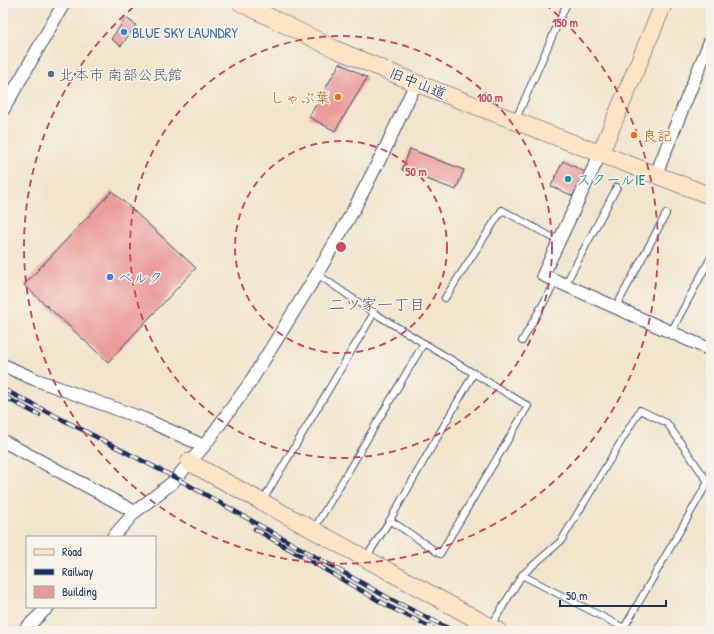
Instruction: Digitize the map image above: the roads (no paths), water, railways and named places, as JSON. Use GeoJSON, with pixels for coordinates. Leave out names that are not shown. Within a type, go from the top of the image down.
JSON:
{"type":"FeatureCollection","features":[{"type":"Feature","properties":{"kind":"main road","name":"旧中山道"},"geometry":{"type":"LineString","coordinates":[[241,3],[335,49],[416,83],[601,152],[711,196]]}},
{"type":"Feature","properties":{"kind":"main road"},"geometry":{"type":"LineString","coordinates":[[601,152],[664,3]]}},
{"type":"Feature","properties":{"kind":"main road"},"geometry":{"type":"LineString","coordinates":[[190,462],[494,629]]}},
{"type":"Feature","properties":{"kind":"street"},"geometry":{"type":"LineString","coordinates":[[3,110],[64,3]]}},
{"type":"Feature","properties":{"kind":"street"},"geometry":{"type":"LineString","coordinates":[[656,174],[711,39]]}},
{"type":"Feature","properties":{"kind":"street"},"geometry":{"type":"LineString","coordinates":[[114,536],[136,512],[173,482],[204,446],[249,384],[317,274],[386,148],[416,83]]}},
{"type":"Feature","properties":{"kind":"street"},"geometry":{"type":"LineString","coordinates":[[601,152],[543,275],[711,350]]}},
{"type":"Feature","properties":{"kind":"street"},"geometry":{"type":"LineString","coordinates":[[3,365],[34,379],[144,419],[204,446]]}},
{"type":"Feature","properties":{"kind":"street"},"geometry":{"type":"LineString","coordinates":[[6,446],[136,512]]}},
{"type":"Feature","properties":{"kind":"street"},"geometry":{"type":"LineString","coordinates":[[23,631],[47,608]]}},
{"type":"Feature","properties":{"kind":"lane"},"geometry":{"type":"LineString","coordinates":[[515,121],[567,3]]}},
{"type":"Feature","properties":{"kind":"lane"},"geometry":{"type":"LineString","coordinates":[[522,341],[560,283],[617,187]]}},
{"type":"Feature","properties":{"kind":"lane"},"geometry":{"type":"LineString","coordinates":[[445,298],[502,210],[559,241]]}},
{"type":"Feature","properties":{"kind":"lane"},"geometry":{"type":"LineString","coordinates":[[616,307],[666,214]]}},
{"type":"Feature","properties":{"kind":"lane"},"geometry":{"type":"LineString","coordinates":[[671,332],[711,257]]}},
{"type":"Feature","properties":{"kind":"lane"},"geometry":{"type":"LineString","coordinates":[[317,274],[374,313],[528,406],[440,554],[390,520]]}},
{"type":"Feature","properties":{"kind":"lane"},"geometry":{"type":"LineString","coordinates":[[262,501],[374,313]]}},
{"type":"Feature","properties":{"kind":"lane"},"geometry":{"type":"LineString","coordinates":[[314,530],[424,343]]}},
{"type":"Feature","properties":{"kind":"lane"},"geometry":{"type":"LineString","coordinates":[[365,559],[390,520],[474,373]]}},
{"type":"Feature","properties":{"kind":"lane"},"geometry":{"type":"LineString","coordinates":[[494,629],[522,575],[561,541],[640,410],[667,423],[708,482],[624,628],[522,575]]}},
{"type":"Feature","properties":{"kind":"railway"},"geometry":{"type":"LineString","coordinates":[[3,389],[176,478],[392,600],[454,631]]}},
{"type":"Feature","properties":{"kind":"railway"},"geometry":{"type":"LineString","coordinates":[[3,396],[39,415]]}},
{"type":"Feature","properties":{"kind":"railway"},"geometry":{"type":"LineString","coordinates":[[255,529],[388,606],[438,631]]}},
{"type":"Feature","properties":{"kind":"place","name":"BLUE SKY LAUNDRY"},"geometry":{"type":"Point","coordinates":[124,32]}},
{"type":"Feature","properties":{"kind":"place","name":"北本市 南部公民館"},"geometry":{"type":"Point","coordinates":[51,74]}},
{"type":"Feature","properties":{"kind":"place","name":"しゃぶ葉"},"geometry":{"type":"Point","coordinates":[338,97]}},
{"type":"Feature","properties":{"kind":"place","name":"良記"},"geometry":{"type":"Point","coordinates":[634,135]}},
{"type":"Feature","properties":{"kind":"place","name":"スクールIE"},"geometry":{"type":"Point","coordinates":[568,179]}},
{"type":"Feature","properties":{"kind":"place","name":"ベルク"},"geometry":{"type":"Point","coordinates":[110,277]}},
{"type":"Feature","properties":{"kind":"district","name":"二ツ家一丁目"},"geometry":{"type":"Point","coordinates":[377,304]}}]}
